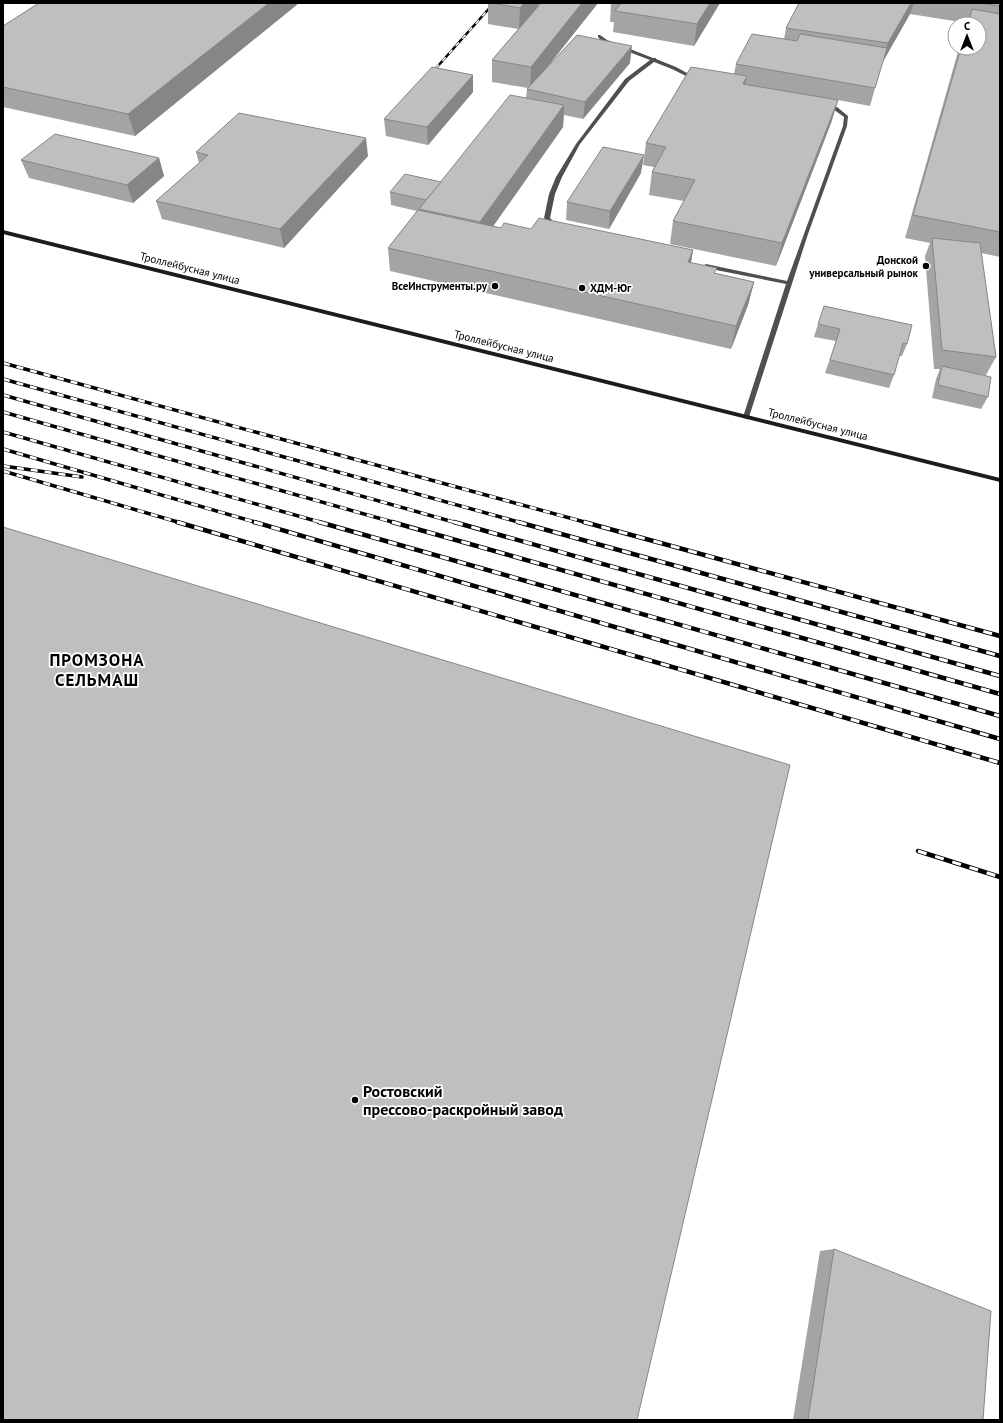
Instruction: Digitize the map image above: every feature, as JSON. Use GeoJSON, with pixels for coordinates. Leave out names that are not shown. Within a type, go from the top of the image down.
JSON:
{"type":"FeatureCollection","features":[{"type":"Feature","properties":{"kind":"main road","name":"Троллейбусная улица"},"geometry":{"type":"LineString","coordinates":[[3,232],[1000,480]]}},
{"type":"Feature","properties":{"kind":"lane"},"geometry":{"type":"LineString","coordinates":[[599,36],[605,41],[654,59],[702,82]]}},
{"type":"Feature","properties":{"kind":"lane"},"geometry":{"type":"LineString","coordinates":[[560,230],[547,218],[552,194],[559,177],[578,144],[627,80],[654,59]]}},
{"type":"Feature","properties":{"kind":"lane"},"geometry":{"type":"LineString","coordinates":[[746,417],[823,183],[845,126],[846,116],[835,108],[819,106]]}},
{"type":"Feature","properties":{"kind":"lane"},"geometry":{"type":"LineString","coordinates":[[697,264],[790,283]]}},
{"type":"Feature","properties":{"kind":"building"},"geometry":{"type":"Polygon","coordinates":[[[39,3],[269,3],[128,114],[3,87],[3,26],[39,3]]]}},
{"type":"Feature","properties":{"kind":"building"},"geometry":{"type":"Polygon","coordinates":[[[491,3],[524,3],[520,8],[491,3]]]}},
{"type":"Feature","properties":{"kind":"building"},"geometry":{"type":"Polygon","coordinates":[[[541,3],[582,3],[531,67],[492,60],[541,3]]]}},
{"type":"Feature","properties":{"kind":"building"},"geometry":{"type":"Polygon","coordinates":[[[621,3],[710,3],[697,24],[615,11],[621,3]]]}},
{"type":"Feature","properties":{"kind":"building"},"geometry":{"type":"Polygon","coordinates":[[[799,3],[911,3],[888,43],[786,28],[799,3]]]}},
{"type":"Feature","properties":{"kind":"building"},"geometry":{"type":"Polygon","coordinates":[[[980,3],[1000,3],[1000,6],[980,3]]]}},
{"type":"Feature","properties":{"kind":"building"},"geometry":{"type":"Polygon","coordinates":[[[972,9],[1000,14],[1000,232],[913,215],[959,56],[987,56],[987,16],[970,16],[972,9]]]}},
{"type":"Feature","properties":{"kind":"building"},"geometry":{"type":"Polygon","coordinates":[[[752,34],[797,41],[800,34],[887,48],[875,88],[736,64],[752,34]]]}},
{"type":"Feature","properties":{"kind":"building"},"geometry":{"type":"Polygon","coordinates":[[[577,35],[632,46],[585,102],[527,89],[577,35]]]}},
{"type":"Feature","properties":{"kind":"building"},"geometry":{"type":"Polygon","coordinates":[[[432,67],[473,75],[427,127],[384,119],[432,67]]]}},
{"type":"Feature","properties":{"kind":"building"},"geometry":{"type":"Polygon","coordinates":[[[691,67],[747,76],[743,84],[838,100],[782,243],[673,221],[695,180],[652,172],[666,147],[646,143],[691,67]]]}},
{"type":"Feature","properties":{"kind":"building"},"geometry":{"type":"Polygon","coordinates":[[[510,95],[564,105],[480,222],[419,209],[510,95]]]}},
{"type":"Feature","properties":{"kind":"building"},"geometry":{"type":"Polygon","coordinates":[[[239,113],[366,138],[280,229],[156,201],[208,155],[196,152],[239,113]]]}},
{"type":"Feature","properties":{"kind":"building"},"geometry":{"type":"Polygon","coordinates":[[[55,134],[159,158],[127,185],[21,160],[55,134]]]}},
{"type":"Feature","properties":{"kind":"building"},"geometry":{"type":"Polygon","coordinates":[[[603,147],[644,155],[610,211],[567,202],[603,147]]]}},
{"type":"Feature","properties":{"kind":"building"},"geometry":{"type":"Polygon","coordinates":[[[405,174],[441,182],[426,200],[390,192],[405,174]]]}},
{"type":"Feature","properties":{"kind":"building"},"geometry":{"type":"Polygon","coordinates":[[[418,210],[501,228],[504,223],[531,229],[539,218],[693,250],[688,262],[717,268],[714,273],[754,282],[736,326],[388,248],[418,210]]]}},
{"type":"Feature","properties":{"kind":"building"},"geometry":{"type":"Polygon","coordinates":[[[932,238],[980,243],[996,357],[942,350],[932,238]]]}},
{"type":"Feature","properties":{"kind":"building"},"geometry":{"type":"Polygon","coordinates":[[[824,306],[912,325],[907,344],[903,343],[894,375],[830,360],[840,329],[818,324],[824,306]]]}},
{"type":"Feature","properties":{"kind":"building"},"geometry":{"type":"Polygon","coordinates":[[[942,366],[991,377],[988,397],[938,385],[942,366]]]}},
{"type":"Feature","properties":{"kind":"building","name":"Ростовский прессово-раскройный завод"},"geometry":{"type":"Polygon","coordinates":[[[3,527],[790,765],[637,1420],[3,1420],[3,527]]]}},
{"type":"Feature","properties":{"kind":"building"},"geometry":{"type":"Polygon","coordinates":[[[834,1249],[991,1311],[983,1420],[808,1420],[834,1249]]]}},
{"type":"Feature","properties":{"kind":"railway"},"geometry":{"type":"LineString","coordinates":[[429,76],[494,3]]}},
{"type":"Feature","properties":{"kind":"railway"},"geometry":{"type":"LineString","coordinates":[[3,363],[588,523]]}},
{"type":"Feature","properties":{"kind":"railway"},"geometry":{"type":"LineString","coordinates":[[3,379],[522,523]]}},
{"type":"Feature","properties":{"kind":"railway"},"geometry":{"type":"LineString","coordinates":[[3,395],[457,523]]}},
{"type":"Feature","properties":{"kind":"railway"},"geometry":{"type":"LineString","coordinates":[[3,412],[396,523]]}},
{"type":"Feature","properties":{"kind":"railway"},"geometry":{"type":"LineString","coordinates":[[3,432],[323,523]]}},
{"type":"Feature","properties":{"kind":"railway"},"geometry":{"type":"LineString","coordinates":[[3,449],[258,523]]}},
{"type":"Feature","properties":{"kind":"railway"},"geometry":{"type":"LineString","coordinates":[[3,466],[82,477]]}},
{"type":"Feature","properties":{"kind":"railway"},"geometry":{"type":"LineString","coordinates":[[3,471],[181,523]]}},
{"type":"Feature","properties":{"kind":"railway"},"geometry":{"type":"LineString","coordinates":[[177,522],[1000,763]]}},
{"type":"Feature","properties":{"kind":"railway"},"geometry":{"type":"LineString","coordinates":[[254,522],[1000,739]]}},
{"type":"Feature","properties":{"kind":"railway"},"geometry":{"type":"LineString","coordinates":[[319,522],[1000,716]]}},
{"type":"Feature","properties":{"kind":"railway"},"geometry":{"type":"LineString","coordinates":[[392,522],[1000,694]]}},
{"type":"Feature","properties":{"kind":"railway"},"geometry":{"type":"LineString","coordinates":[[454,522],[1000,676]]}},
{"type":"Feature","properties":{"kind":"railway"},"geometry":{"type":"LineString","coordinates":[[518,522],[1000,656]]}},
{"type":"Feature","properties":{"kind":"railway"},"geometry":{"type":"LineString","coordinates":[[584,522],[1000,636]]}},
{"type":"Feature","properties":{"kind":"railway"},"geometry":{"type":"LineString","coordinates":[[918,851],[1000,877]]}},
{"type":"Feature","properties":{"kind":"place","name":"Донской универсальный рынок"},"geometry":{"type":"Point","coordinates":[926,266]}},
{"type":"Feature","properties":{"kind":"place","name":"ВсеИнструменты.ру"},"geometry":{"type":"Point","coordinates":[495,286]}},
{"type":"Feature","properties":{"kind":"place","name":"ХДМ-Юг"},"geometry":{"type":"Point","coordinates":[582,288]}},
{"type":"Feature","properties":{"kind":"place","name":"Ростовский прессово-раскройный завод"},"geometry":{"type":"Point","coordinates":[355,1100]}},
{"type":"Feature","properties":{"kind":"district","name":"ПРОМЗОНА СЕЛЬМАШ"},"geometry":{"type":"Point","coordinates":[97,670]}}]}
